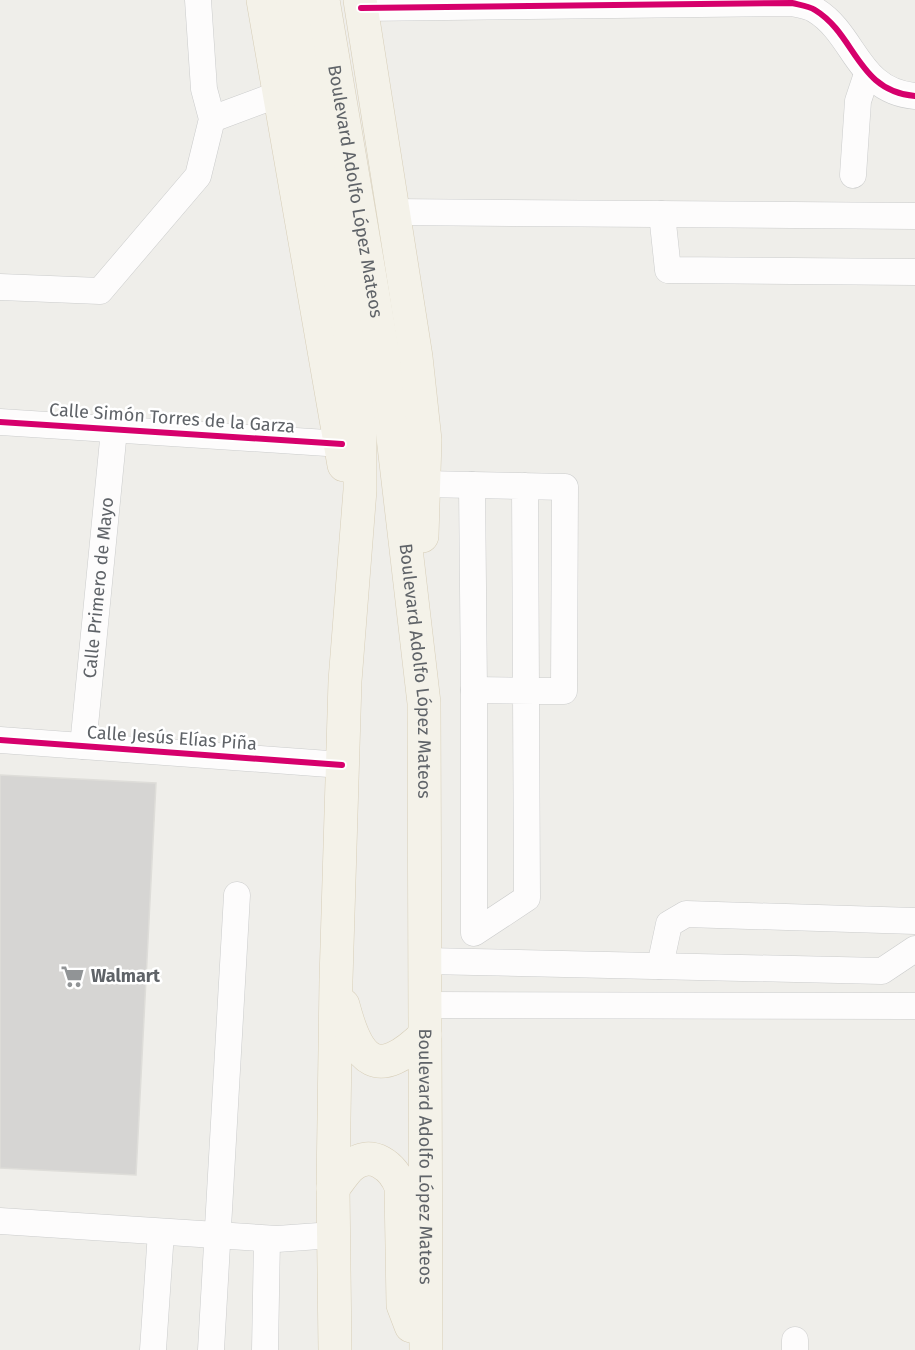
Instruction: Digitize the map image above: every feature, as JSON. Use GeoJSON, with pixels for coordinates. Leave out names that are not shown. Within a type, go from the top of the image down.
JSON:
{"type":"FeatureCollection","features":[{"type":"Feature","properties":{"kind":"main road"},"geometry":{"type":"LineString","coordinates":[[263,0],[324,362],[342,444],[353,572]]}},
{"type":"Feature","properties":{"kind":"main road","name":"Boulevard Adolfo López Mateos"},"geometry":{"type":"LineString","coordinates":[[293,0],[352,348],[360,432],[360,490],[342,765],[336,980],[333,1188],[335,1350]]}},
{"type":"Feature","properties":{"kind":"main road","name":"Boulevard Adolfo López Mateos"},"geometry":{"type":"LineString","coordinates":[[323,0],[384,360],[424,703],[426,1350]]}},
{"type":"Feature","properties":{"kind":"main road"},"geometry":{"type":"LineString","coordinates":[[361,4],[417,367],[425,441],[423,484],[424,703]]}},
{"type":"Feature","properties":{"kind":"main road"},"geometry":{"type":"LineString","coordinates":[[336,980],[350,1032],[364,1054],[375,1060],[388,1061],[406,1054],[426,1020]]}},
{"type":"Feature","properties":{"kind":"main road"},"geometry":{"type":"LineString","coordinates":[[333,1188],[352,1164],[379,1161],[396,1173],[401,1187],[403,1305],[420,1350]]}},
{"type":"Feature","properties":{"kind":"street"},"geometry":{"type":"LineString","coordinates":[[0,287],[100,291],[198,176],[212,119],[204,89],[198,0]]}},
{"type":"Feature","properties":{"kind":"street"},"geometry":{"type":"LineString","coordinates":[[361,4],[792,3],[833,12],[867,74],[901,95],[915,96]]}},
{"type":"Feature","properties":{"kind":"street"},"geometry":{"type":"LineString","coordinates":[[853,175],[858,101],[867,74]]}},
{"type":"Feature","properties":{"kind":"street"},"geometry":{"type":"LineString","coordinates":[[212,119],[279,94]]}},
{"type":"Feature","properties":{"kind":"street"},"geometry":{"type":"LineString","coordinates":[[392,212],[915,216]]}},
{"type":"Feature","properties":{"kind":"street"},"geometry":{"type":"LineString","coordinates":[[662,214],[668,270],[915,272]]}},
{"type":"Feature","properties":{"kind":"street","name":"Calle Simón Torres de la Garza"},"geometry":{"type":"LineString","coordinates":[[0,422],[342,444]]}},
{"type":"Feature","properties":{"kind":"street","name":"Calle Primero de Mayo"},"geometry":{"type":"LineString","coordinates":[[83,746],[114,430]]}},
{"type":"Feature","properties":{"kind":"street"},"geometry":{"type":"LineString","coordinates":[[423,484],[565,487],[564,691],[474,690]]}},
{"type":"Feature","properties":{"kind":"street"},"geometry":{"type":"LineString","coordinates":[[472,485],[474,933],[527,898],[528,690],[525,486]]}},
{"type":"Feature","properties":{"kind":"street","name":"Calle Jesús Elías Piña"},"geometry":{"type":"LineString","coordinates":[[0,740],[342,765]]}},
{"type":"Feature","properties":{"kind":"street"},"geometry":{"type":"LineString","coordinates":[[210,1350],[237,895]]}},
{"type":"Feature","properties":{"kind":"street"},"geometry":{"type":"LineString","coordinates":[[660,966],[669,924],[686,914],[915,921]]}},
{"type":"Feature","properties":{"kind":"street"},"geometry":{"type":"LineString","coordinates":[[426,961],[882,972],[915,950]]}},
{"type":"Feature","properties":{"kind":"street"},"geometry":{"type":"LineString","coordinates":[[426,1020],[915,1006]]}},
{"type":"Feature","properties":{"kind":"street"},"geometry":{"type":"LineString","coordinates":[[0,1221],[267,1239],[333,1235]]}},
{"type":"Feature","properties":{"kind":"street"},"geometry":{"type":"LineString","coordinates":[[153,1350],[160,1232]]}},
{"type":"Feature","properties":{"kind":"street"},"geometry":{"type":"LineString","coordinates":[[265,1350],[267,1239]]}},
{"type":"Feature","properties":{"kind":"building","name":"Walmart"},"geometry":{"type":"Polygon","coordinates":[[[0,775],[156,783],[136,1175],[0,1168],[0,775]]]}},
{"type":"Feature","properties":{"kind":"cycle path"},"geometry":{"type":"LineString","coordinates":[[361,8],[792,3],[813,9],[829,21],[869,73],[881,84],[896,92],[915,96]]}},
{"type":"Feature","properties":{"kind":"cycle path"},"geometry":{"type":"LineString","coordinates":[[0,422],[342,444]]}},
{"type":"Feature","properties":{"kind":"cycle path"},"geometry":{"type":"LineString","coordinates":[[0,740],[342,765]]}},
{"type":"Feature","properties":{"kind":"place","name":"Walmart"},"geometry":{"type":"Point","coordinates":[73,976]}}]}
